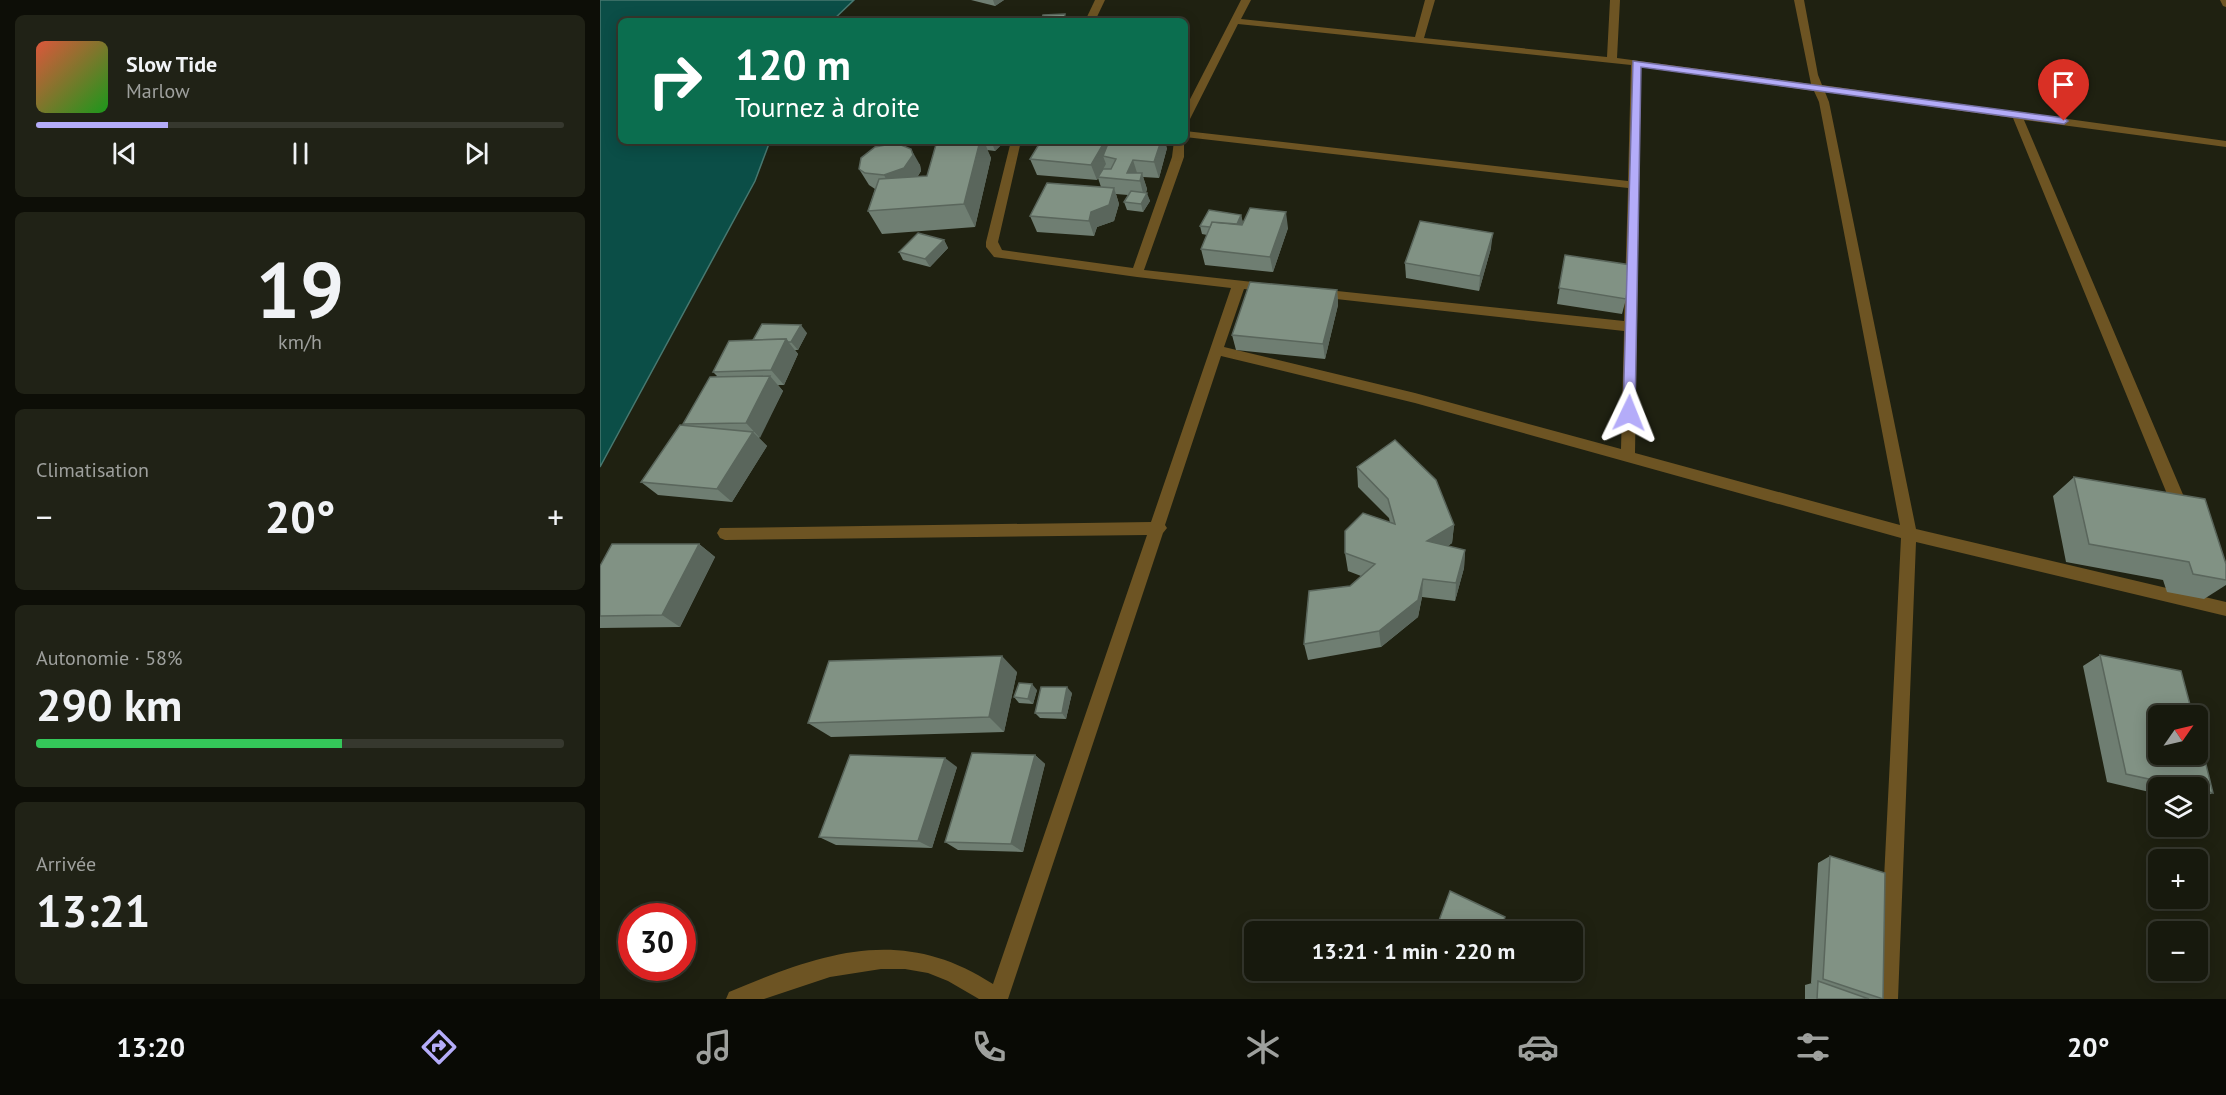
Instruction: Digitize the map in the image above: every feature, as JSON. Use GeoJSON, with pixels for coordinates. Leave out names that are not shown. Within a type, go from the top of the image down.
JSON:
{"type":"FeatureCollection","features":[{"type":"Feature","properties":{"kind":"street"},"geometry":{"type":"LineString","coordinates":[[1091,18],[1100,0]]}},
{"type":"Feature","properties":{"kind":"street"},"geometry":{"type":"LineString","coordinates":[[1188,113],[1246,0]]}},
{"type":"Feature","properties":{"kind":"street"},"geometry":{"type":"LineString","coordinates":[[1419,39],[1430,0]]}},
{"type":"Feature","properties":{"kind":"street"},"geometry":{"type":"LineString","coordinates":[[1612,60],[1615,0]]}},
{"type":"Feature","properties":{"kind":"street"},"geometry":{"type":"LineString","coordinates":[[1799,0],[1817,86],[1824,102],[1909,534],[1888,999]]}},
{"type":"Feature","properties":{"kind":"street"},"geometry":{"type":"LineString","coordinates":[[1234,21],[1612,60],[1817,86],[2226,144]]}},
{"type":"Feature","properties":{"kind":"street"},"geometry":{"type":"LineString","coordinates":[[1628,457],[1636,63]]}},
{"type":"Feature","properties":{"kind":"street"},"geometry":{"type":"LineString","coordinates":[[2017,115],[2186,521]]}},
{"type":"Feature","properties":{"kind":"street"},"geometry":{"type":"LineString","coordinates":[[1188,134],[1633,185]]}},
{"type":"Feature","properties":{"kind":"street"},"geometry":{"type":"LineString","coordinates":[[1015,144],[992,242],[994,252],[1004,256],[1137,273],[1286,289]]}},
{"type":"Feature","properties":{"kind":"street"},"geometry":{"type":"LineString","coordinates":[[1137,273],[1178,157],[1179,144]]}},
{"type":"Feature","properties":{"kind":"street"},"geometry":{"type":"LineString","coordinates":[[736,999],[822,968],[891,958],[927,962],[958,975],[998,999],[1159,528],[1239,284]]}},
{"type":"Feature","properties":{"kind":"street"},"geometry":{"type":"LineString","coordinates":[[1310,292],[1632,327]]}},
{"type":"Feature","properties":{"kind":"street"},"geometry":{"type":"LineString","coordinates":[[1217,350],[1415,398],[1909,534],[2224,609]]}},
{"type":"Feature","properties":{"kind":"street"},"geometry":{"type":"LineString","coordinates":[[725,533],[1159,528]]}},
{"type":"Feature","properties":{"kind":"street"},"geometry":{"type":"LineString","coordinates":[[2213,586],[2224,609]]}},
{"type":"Feature","properties":{"kind":"water"},"geometry":{"type":"Polygon","coordinates":[[[600,0],[854,0],[835,18],[618,18],[618,144],[769,144],[755,181],[600,467],[600,0]]]}},
{"type":"Feature","properties":{"kind":"building"},"geometry":{"type":"Polygon","coordinates":[[[1065,14],[1064,18],[1042,18],[1043,15],[1065,14]]]}},
{"type":"Feature","properties":{"kind":"building"},"geometry":{"type":"Polygon","coordinates":[[[898,144],[911,149],[913,155],[904,168],[884,175],[865,173],[859,169],[861,158],[875,147],[898,144]]]}},
{"type":"Feature","properties":{"kind":"building"},"geometry":{"type":"Polygon","coordinates":[[[936,144],[979,144],[964,204],[868,211],[879,179],[927,176],[936,144]]]}},
{"type":"Feature","properties":{"kind":"building"},"geometry":{"type":"Polygon","coordinates":[[[1039,144],[1103,144],[1091,165],[1030,159],[1039,144]]]}},
{"type":"Feature","properties":{"kind":"building"},"geometry":{"type":"Polygon","coordinates":[[[1108,144],[1160,144],[1154,162],[1133,160],[1127,173],[1142,173],[1140,181],[1098,177],[1103,169],[1111,169],[1116,159],[1103,156],[1108,144]]]}},
{"type":"Feature","properties":{"kind":"building"},"geometry":{"type":"Polygon","coordinates":[[[1047,183],[1114,188],[1109,205],[1091,212],[1089,221],[1030,216],[1047,183]]]}},
{"type":"Feature","properties":{"kind":"building"},"geometry":{"type":"Polygon","coordinates":[[[1131,191],[1147,193],[1141,204],[1124,202],[1131,191]]]}},
{"type":"Feature","properties":{"kind":"building"},"geometry":{"type":"Polygon","coordinates":[[[1250,208],[1286,212],[1270,257],[1201,249],[1212,222],[1242,225],[1250,208]]]}},
{"type":"Feature","properties":{"kind":"building"},"geometry":{"type":"Polygon","coordinates":[[[1209,210],[1241,215],[1237,224],[1212,222],[1210,227],[1200,226],[1209,210]]]}},
{"type":"Feature","properties":{"kind":"building"},"geometry":{"type":"Polygon","coordinates":[[[1420,221],[1493,233],[1480,276],[1405,263],[1420,221]]]}},
{"type":"Feature","properties":{"kind":"building"},"geometry":{"type":"Polygon","coordinates":[[[918,233],[944,240],[925,259],[899,252],[918,233]]]}},
{"type":"Feature","properties":{"kind":"building"},"geometry":{"type":"Polygon","coordinates":[[[1565,255],[1631,265],[1626,299],[1559,288],[1565,255]]]}},
{"type":"Feature","properties":{"kind":"building"},"geometry":{"type":"Polygon","coordinates":[[[1250,282],[1337,290],[1323,344],[1232,335],[1250,282]]]}},
{"type":"Feature","properties":{"kind":"building"},"geometry":{"type":"Polygon","coordinates":[[[762,324],[801,325],[791,342],[786,339],[753,340],[762,324]]]}},
{"type":"Feature","properties":{"kind":"building"},"geometry":{"type":"Polygon","coordinates":[[[786,339],[771,370],[713,372],[729,341],[786,339]]]}},
{"type":"Feature","properties":{"kind":"building"},"geometry":{"type":"Polygon","coordinates":[[[770,376],[746,423],[683,424],[710,377],[770,376]]]}},
{"type":"Feature","properties":{"kind":"building"},"geometry":{"type":"Polygon","coordinates":[[[680,425],[753,432],[717,489],[641,482],[680,425]]]}},
{"type":"Feature","properties":{"kind":"building"},"geometry":{"type":"Polygon","coordinates":[[[1395,440],[1436,480],[1454,525],[1427,541],[1465,550],[1456,583],[1423,579],[1418,600],[1379,631],[1304,644],[1309,591],[1350,586],[1375,564],[1345,553],[1345,531],[1363,513],[1395,524],[1388,499],[1357,467],[1395,440]]]}},
{"type":"Feature","properties":{"kind":"building"},"geometry":{"type":"Polygon","coordinates":[[[2074,477],[2205,499],[2226,564],[2226,580],[2193,574],[2189,562],[2089,544],[2074,477]]]}},
{"type":"Feature","properties":{"kind":"building"},"geometry":{"type":"Polygon","coordinates":[[[612,544],[699,544],[662,615],[600,616],[600,566],[612,544]]]}},
{"type":"Feature","properties":{"kind":"building"},"geometry":{"type":"Polygon","coordinates":[[[2100,655],[2181,671],[2190,705],[2148,705],[2148,765],[2206,765],[2213,793],[2208,792],[2208,777],[2148,777],[2148,779],[2126,774],[2100,655]]]}},
{"type":"Feature","properties":{"kind":"building"},"geometry":{"type":"Polygon","coordinates":[[[1002,656],[989,717],[808,723],[829,661],[1002,656]]]}},
{"type":"Feature","properties":{"kind":"building"},"geometry":{"type":"Polygon","coordinates":[[[1019,683],[1032,684],[1028,699],[1014,697],[1019,683]]]}},
{"type":"Feature","properties":{"kind":"building"},"geometry":{"type":"Polygon","coordinates":[[[1041,687],[1067,687],[1062,713],[1035,713],[1041,687]]]}},
{"type":"Feature","properties":{"kind":"building"},"geometry":{"type":"Polygon","coordinates":[[[972,753],[1035,755],[1011,844],[945,842],[972,753]]]}},
{"type":"Feature","properties":{"kind":"building"},"geometry":{"type":"Polygon","coordinates":[[[850,755],[945,758],[918,841],[819,837],[850,755]]]}},
{"type":"Feature","properties":{"kind":"building"},"geometry":{"type":"Polygon","coordinates":[[[1830,856],[1885,873],[1883,999],[1823,979],[1830,856]]]}},
{"type":"Feature","properties":{"kind":"building"},"geometry":{"type":"Polygon","coordinates":[[[1450,891],[1505,917],[1504,921],[1439,921],[1450,891]]]}},
{"type":"Feature","properties":{"kind":"building"},"geometry":{"type":"Polygon","coordinates":[[[1818,981],[1869,999],[1817,999],[1818,981]]]}},
{"type":"Feature","properties":{"kind":"route"},"geometry":{"type":"LineString","coordinates":[[1629,413],[1636,63],[2064,121]]}}]}
